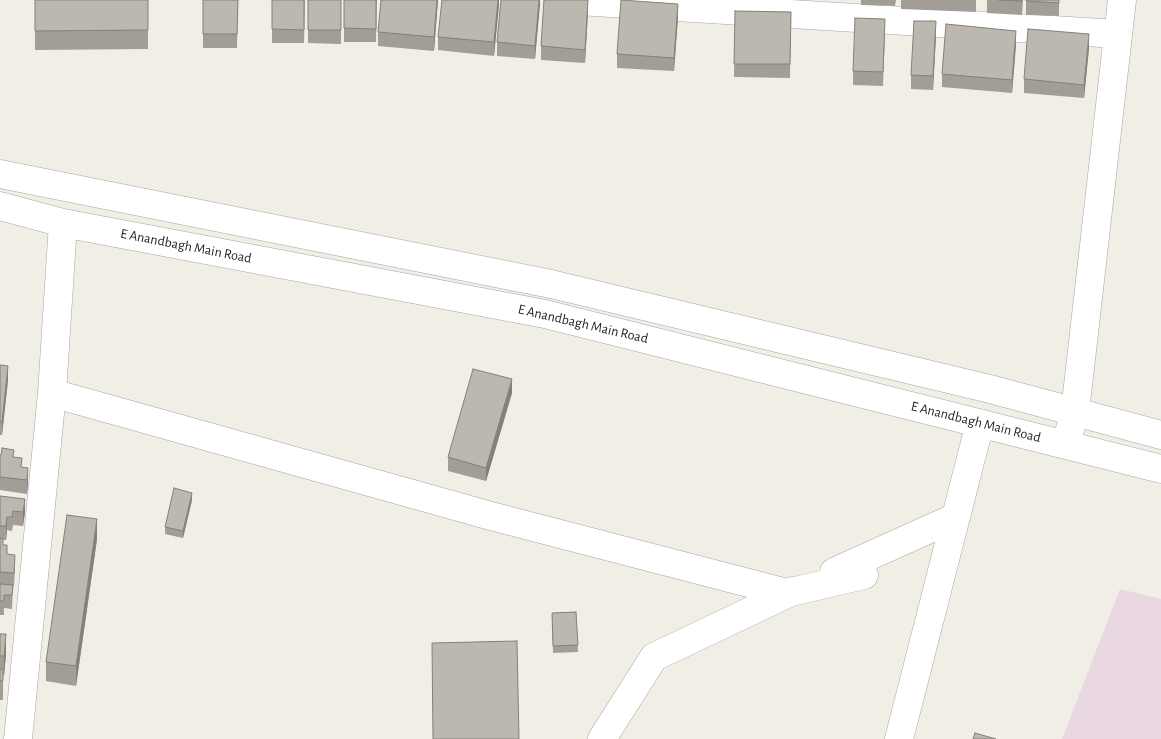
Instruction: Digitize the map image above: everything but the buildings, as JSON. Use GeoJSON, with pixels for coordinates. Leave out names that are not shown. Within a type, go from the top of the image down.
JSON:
{"type":"FeatureCollection","features":[{"type":"Feature","properties":{"kind":"street"},"geometry":{"type":"LineString","coordinates":[[562,0],[1118,34]]}},
{"type":"Feature","properties":{"kind":"street"},"geometry":{"type":"LineString","coordinates":[[1066,444],[1075,412],[1122,0]]}},
{"type":"Feature","properties":{"kind":"street"},"geometry":{"type":"LineString","coordinates":[[0,174],[551,284],[990,389],[1161,436]]}},
{"type":"Feature","properties":{"kind":"street","name":"E Anandbagh Main Road"},"geometry":{"type":"LineString","coordinates":[[0,206],[63,223],[545,314],[1161,469]]}},
{"type":"Feature","properties":{"kind":"street"},"geometry":{"type":"LineString","coordinates":[[18,739],[52,393],[63,223]]}},
{"type":"Feature","properties":{"kind":"street"},"geometry":{"type":"LineString","coordinates":[[52,393],[491,516],[787,594],[864,575]]}},
{"type":"Feature","properties":{"kind":"street"},"geometry":{"type":"LineString","coordinates":[[900,739],[980,423]]}},
{"type":"Feature","properties":{"kind":"street"},"geometry":{"type":"LineString","coordinates":[[602,739],[654,657],[787,594],[956,518]]}},
{"type":"Feature","properties":{"kind":"shaded area"},"geometry":{"type":"Polygon","coordinates":[[[1120,589],[1161,599],[1161,739],[1062,739],[1120,589]]]}}]}
